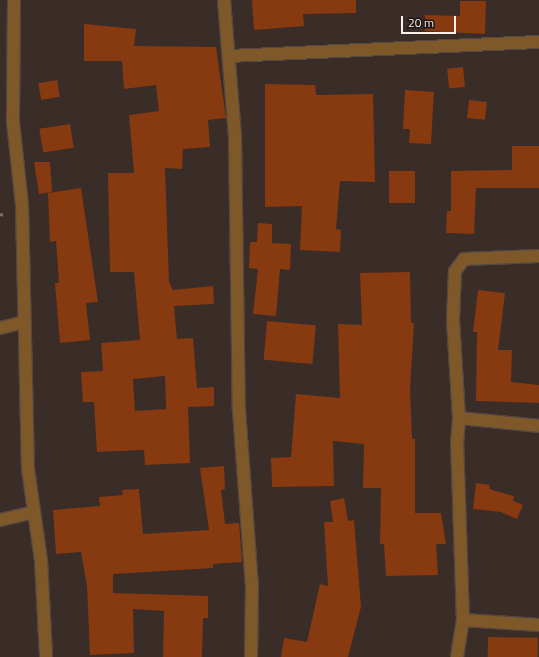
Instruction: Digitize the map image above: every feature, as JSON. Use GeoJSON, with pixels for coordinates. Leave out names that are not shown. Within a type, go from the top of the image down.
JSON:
{"type":"FeatureCollection","features":[{"type":"Feature","properties":{"kind":"street"},"geometry":{"type":"LineString","coordinates":[[14,0],[14,122],[22,205],[28,469],[40,560],[46,657]]}},
{"type":"Feature","properties":{"kind":"street"},"geometry":{"type":"LineString","coordinates":[[224,0],[235,136],[239,410],[252,588],[251,657]]}},
{"type":"Feature","properties":{"kind":"street"},"geometry":{"type":"LineString","coordinates":[[229,56],[539,42]]}},
{"type":"Feature","properties":{"kind":"street"},"geometry":{"type":"LineString","coordinates":[[457,657],[463,620],[457,443],[460,418],[453,320],[455,271],[464,259],[539,256]]}},
{"type":"Feature","properties":{"kind":"street"},"geometry":{"type":"LineString","coordinates":[[0,328],[24,322]]}},
{"type":"Feature","properties":{"kind":"street"},"geometry":{"type":"LineString","coordinates":[[460,418],[539,426]]}},
{"type":"Feature","properties":{"kind":"street"},"geometry":{"type":"LineString","coordinates":[[0,520],[34,512]]}},
{"type":"Feature","properties":{"kind":"street"},"geometry":{"type":"LineString","coordinates":[[463,620],[539,625]]}},
{"type":"Feature","properties":{"kind":"path"},"geometry":{"type":"LineString","coordinates":[[0,214],[5,215]]}},
{"type":"Feature","properties":{"kind":"building"},"geometry":{"type":"Polygon","coordinates":[[[252,0],[356,0],[356,13],[303,14],[304,26],[254,30],[252,0]]]}},
{"type":"Feature","properties":{"kind":"building"},"geometry":{"type":"Polygon","coordinates":[[[460,1],[486,1],[485,34],[425,31],[425,15],[460,16],[460,1]]]}},
{"type":"Feature","properties":{"kind":"building"},"geometry":{"type":"Polygon","coordinates":[[[84,24],[136,29],[134,46],[216,47],[226,118],[208,120],[210,147],[183,149],[182,169],[165,168],[169,282],[173,290],[213,286],[214,304],[174,306],[177,339],[193,338],[197,388],[214,387],[214,406],[188,407],[190,463],[145,465],[144,450],[97,452],[94,402],[83,402],[81,372],[103,371],[101,343],[140,340],[134,272],[110,272],[108,173],[134,173],[129,115],[159,111],[156,85],[124,89],[122,61],[84,61],[84,24]],[[165,376],[133,379],[135,411],[166,409],[165,376]]]}},
{"type":"Feature","properties":{"kind":"building"},"geometry":{"type":"Polygon","coordinates":[[[463,67],[465,87],[449,89],[447,69],[463,67]]]}},
{"type":"Feature","properties":{"kind":"building"},"geometry":{"type":"Polygon","coordinates":[[[57,80],[60,97],[41,100],[38,83],[57,80]]]}},
{"type":"Feature","properties":{"kind":"building"},"geometry":{"type":"Polygon","coordinates":[[[265,84],[315,85],[316,95],[373,94],[375,182],[340,181],[336,229],[341,230],[340,252],[300,250],[302,206],[265,207],[265,84]]]}},
{"type":"Feature","properties":{"kind":"building"},"geometry":{"type":"Polygon","coordinates":[[[405,90],[434,92],[431,144],[409,143],[410,129],[403,129],[405,90]]]}},
{"type":"Feature","properties":{"kind":"building"},"geometry":{"type":"Polygon","coordinates":[[[469,100],[487,102],[485,120],[467,118],[469,100]]]}},
{"type":"Feature","properties":{"kind":"building"},"geometry":{"type":"Polygon","coordinates":[[[70,124],[74,148],[43,153],[39,129],[70,124]]]}},
{"type":"Feature","properties":{"kind":"building"},"geometry":{"type":"Polygon","coordinates":[[[512,146],[539,146],[539,188],[476,188],[474,234],[446,233],[447,211],[451,211],[451,171],[512,170],[512,146]]]}},
{"type":"Feature","properties":{"kind":"building"},"geometry":{"type":"Polygon","coordinates":[[[34,162],[50,162],[52,192],[39,194],[34,162]]]}},
{"type":"Feature","properties":{"kind":"building"},"geometry":{"type":"Polygon","coordinates":[[[389,171],[415,171],[415,203],[389,203],[389,171]]]}},
{"type":"Feature","properties":{"kind":"building"},"geometry":{"type":"Polygon","coordinates":[[[81,188],[98,302],[86,303],[90,340],[60,343],[55,283],[59,283],[56,241],[50,242],[48,193],[81,188]]]}},
{"type":"Feature","properties":{"kind":"building"},"geometry":{"type":"Polygon","coordinates":[[[258,223],[272,224],[272,243],[291,244],[290,270],[280,269],[276,316],[253,314],[258,269],[249,268],[250,242],[257,242],[258,223]]]}},
{"type":"Feature","properties":{"kind":"building"},"geometry":{"type":"Polygon","coordinates":[[[410,272],[411,323],[414,323],[410,391],[412,439],[415,439],[415,513],[441,513],[446,544],[436,544],[438,575],[386,576],[384,544],[380,544],[381,488],[363,488],[364,444],[333,441],[334,486],[272,487],[271,458],[291,457],[296,394],[340,398],[338,324],[362,325],[360,273],[410,272]]]}},
{"type":"Feature","properties":{"kind":"building"},"geometry":{"type":"Polygon","coordinates":[[[478,290],[505,293],[498,350],[512,350],[511,382],[539,385],[539,403],[476,401],[477,332],[473,332],[478,290]]]}},
{"type":"Feature","properties":{"kind":"building"},"geometry":{"type":"Polygon","coordinates":[[[267,321],[316,325],[312,364],[264,360],[267,321]]]}},
{"type":"Feature","properties":{"kind":"building"},"geometry":{"type":"Polygon","coordinates":[[[224,466],[225,489],[221,490],[225,524],[239,523],[242,562],[213,564],[213,568],[113,574],[113,593],[208,596],[208,618],[203,618],[202,657],[163,657],[164,611],[133,609],[134,653],[90,655],[87,586],[81,552],[56,554],[53,510],[100,506],[99,497],[123,495],[122,490],[139,489],[143,534],[209,530],[200,468],[224,466]]]}},
{"type":"Feature","properties":{"kind":"building"},"geometry":{"type":"Polygon","coordinates":[[[476,483],[490,485],[489,489],[514,496],[513,501],[523,505],[517,519],[501,512],[473,509],[476,483]]]}},
{"type":"Feature","properties":{"kind":"building"},"geometry":{"type":"Polygon","coordinates":[[[344,498],[348,521],[354,520],[361,607],[348,657],[281,657],[284,638],[307,642],[320,584],[328,586],[324,522],[333,522],[330,501],[344,498]]]}},
{"type":"Feature","properties":{"kind":"building"},"geometry":{"type":"Polygon","coordinates":[[[488,637],[538,638],[538,657],[488,657],[488,637]]]}}]}
